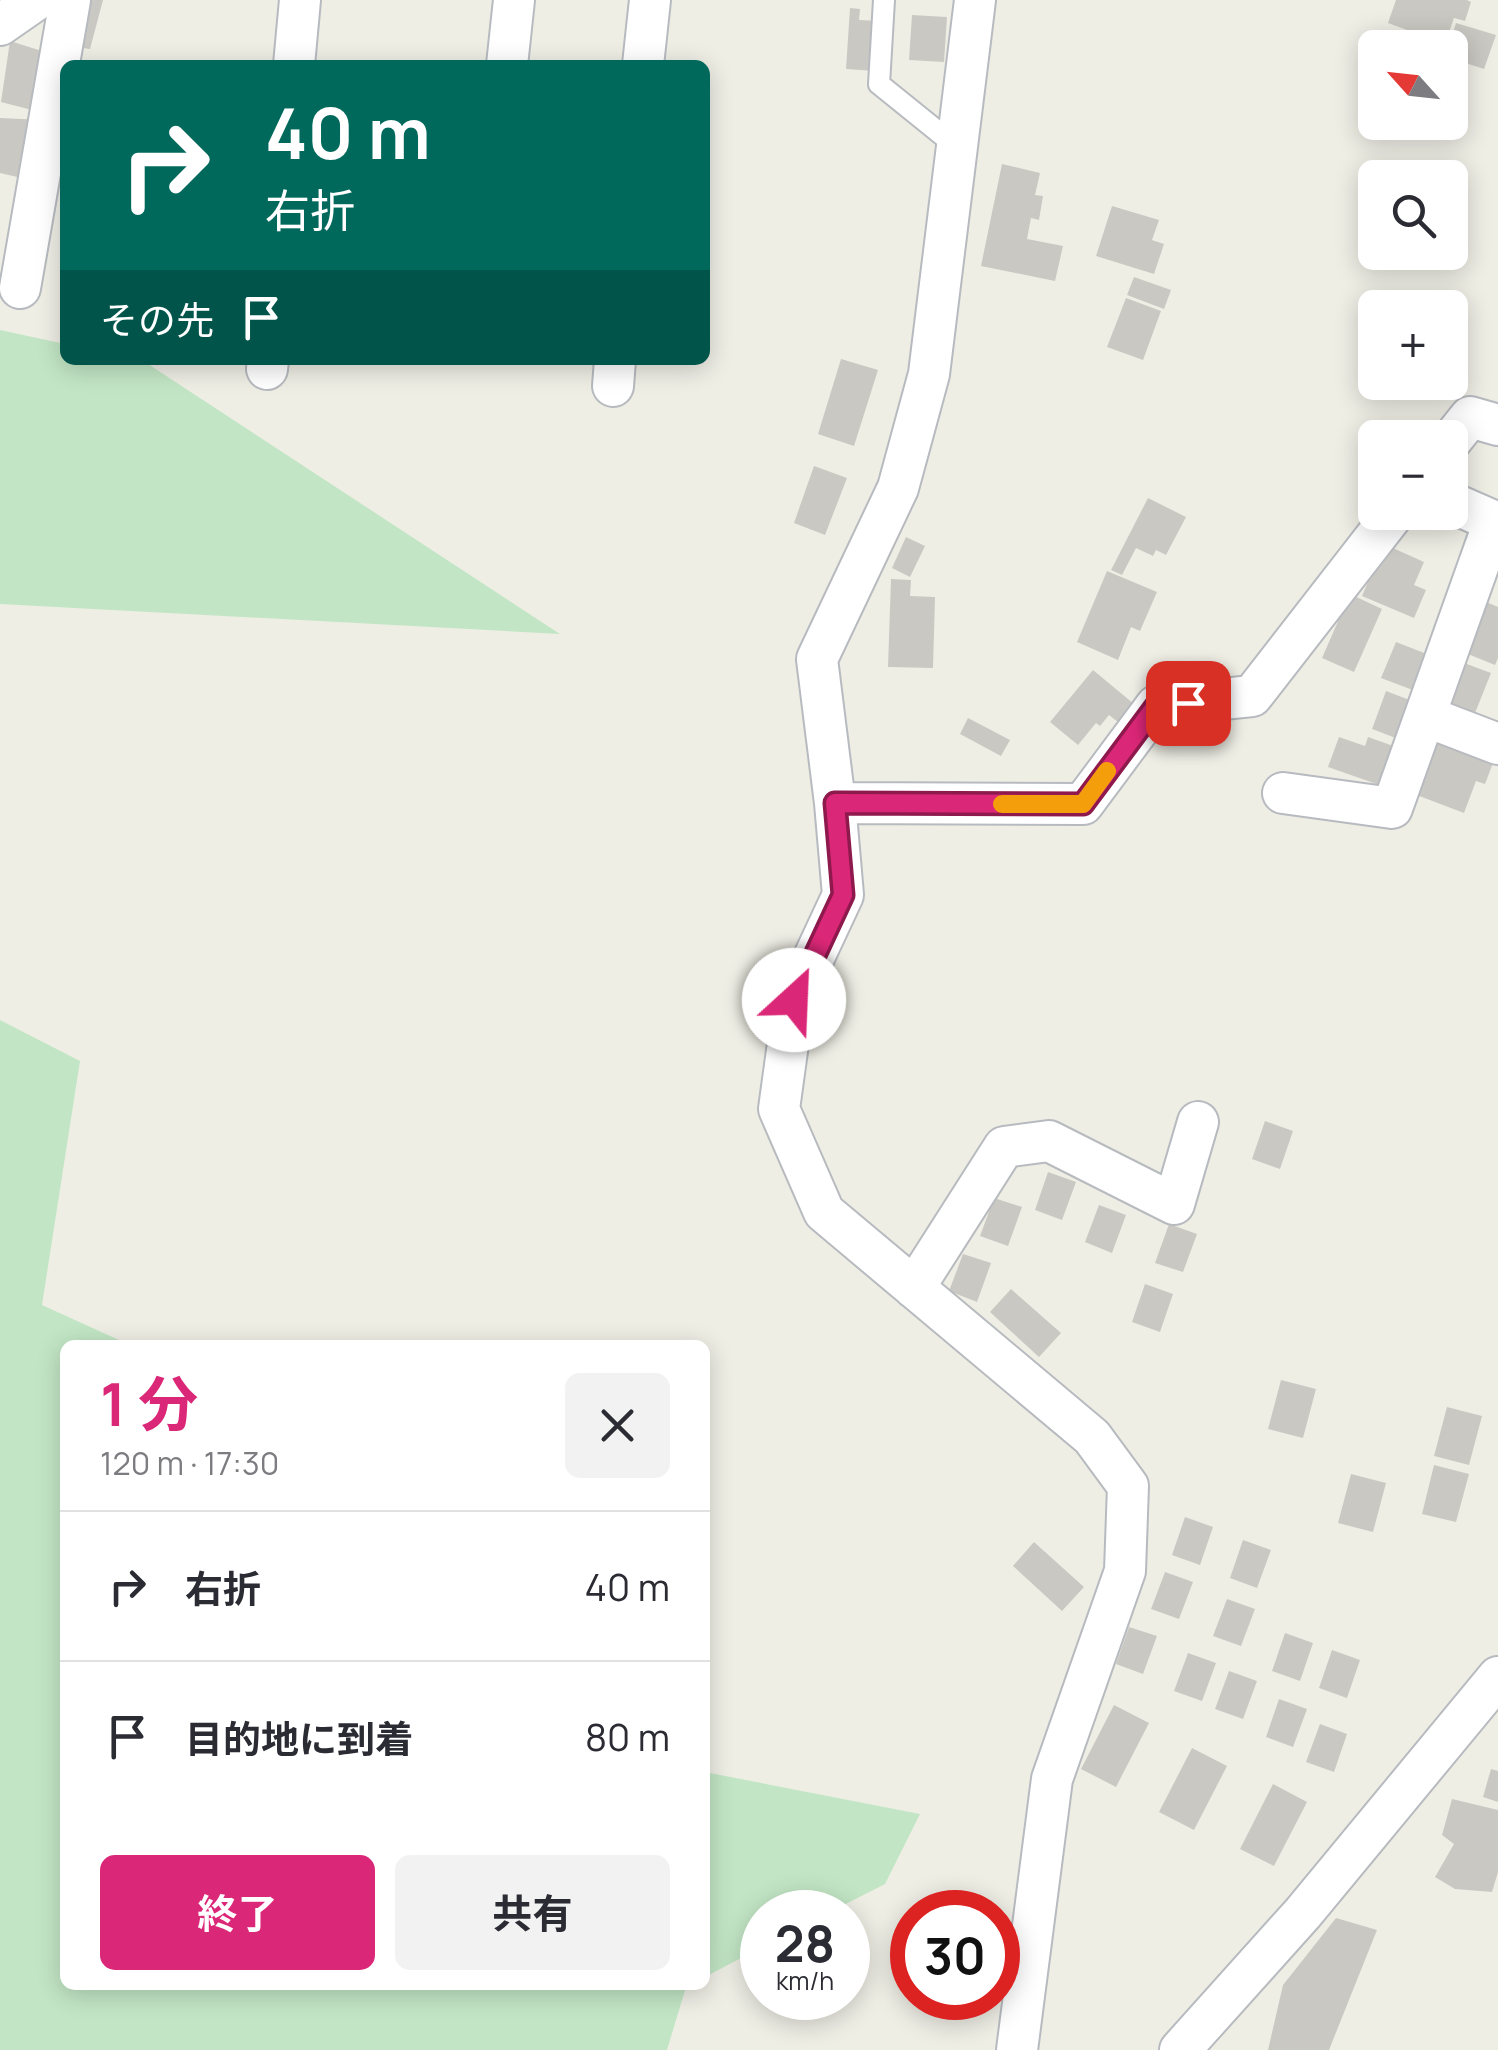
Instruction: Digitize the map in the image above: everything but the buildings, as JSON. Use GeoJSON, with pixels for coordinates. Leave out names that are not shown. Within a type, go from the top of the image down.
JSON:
{"type":"FeatureCollection","features":[{"type":"Feature","properties":{"kind":"street"},"geometry":{"type":"LineString","coordinates":[[0,25],[36,0]]}},
{"type":"Feature","properties":{"kind":"street"},"geometry":{"type":"LineString","coordinates":[[20,288],[70,0]]}},
{"type":"Feature","properties":{"kind":"street"},"geometry":{"type":"LineString","coordinates":[[294,60],[300,0]]}},
{"type":"Feature","properties":{"kind":"street"},"geometry":{"type":"LineString","coordinates":[[508,60],[514,0]]}},
{"type":"Feature","properties":{"kind":"street"},"geometry":{"type":"LineString","coordinates":[[644,60],[650,0]]}},
{"type":"Feature","properties":{"kind":"street"},"geometry":{"type":"LineString","coordinates":[[975,0],[929,374],[898,488],[817,658],[843,895],[794,1000],[779,1108],[824,1212],[1092,1437],[1128,1486],[1125,1571],[1052,1779],[1017,2050]]}},
{"type":"Feature","properties":{"kind":"street"},"geometry":{"type":"LineString","coordinates":[[1468,420],[1470,417],[1498,425]]}},
{"type":"Feature","properties":{"kind":"street"},"geometry":{"type":"LineString","coordinates":[[1283,793],[1392,808],[1496,523],[1468,510]]}},
{"type":"Feature","properties":{"kind":"street"},"geometry":{"type":"LineString","coordinates":[[835,803],[1083,804],[1156,706],[1252,696],[1381,530]]}},
{"type":"Feature","properties":{"kind":"street"},"geometry":{"type":"LineString","coordinates":[[1425,716],[1498,744]]}},
{"type":"Feature","properties":{"kind":"street"},"geometry":{"type":"LineString","coordinates":[[914,1288],[1004,1147],[1049,1141],[1174,1204],[1198,1122]]}},
{"type":"Feature","properties":{"kind":"street"},"geometry":{"type":"LineString","coordinates":[[1180,2050],[1303,1913],[1498,1677]]}},
{"type":"Feature","properties":{"kind":"lane"},"geometry":{"type":"LineString","coordinates":[[884,0],[879,84],[957,146]]}},
{"type":"Feature","properties":{"kind":"green space"},"geometry":{"type":"Polygon","coordinates":[[[0,330],[60,343],[60,365],[150,365],[560,634],[0,604],[0,330]]]}},
{"type":"Feature","properties":{"kind":"green space"},"geometry":{"type":"Polygon","coordinates":[[[0,1020],[80,1061],[42,1305],[119,1340],[60,1340],[60,1990],[685,1990],[667,2050],[0,2050],[0,1020]]]}},
{"type":"Feature","properties":{"kind":"green space"},"geometry":{"type":"Polygon","coordinates":[[[710,1773],[920,1814],[885,1884],[870,1892],[740,1890],[740,1959],[710,1974],[710,1773]]]}},
{"type":"Feature","properties":{"kind":"slow traffic"},"geometry":{"type":"LineString","coordinates":[[1002,804],[1083,804],[1107,771]]}},
{"type":"Feature","properties":{"kind":"route"},"geometry":{"type":"LineString","coordinates":[[794,1000],[843,895],[835,803],[1083,804],[1156,706],[1188,703]]}}]}
